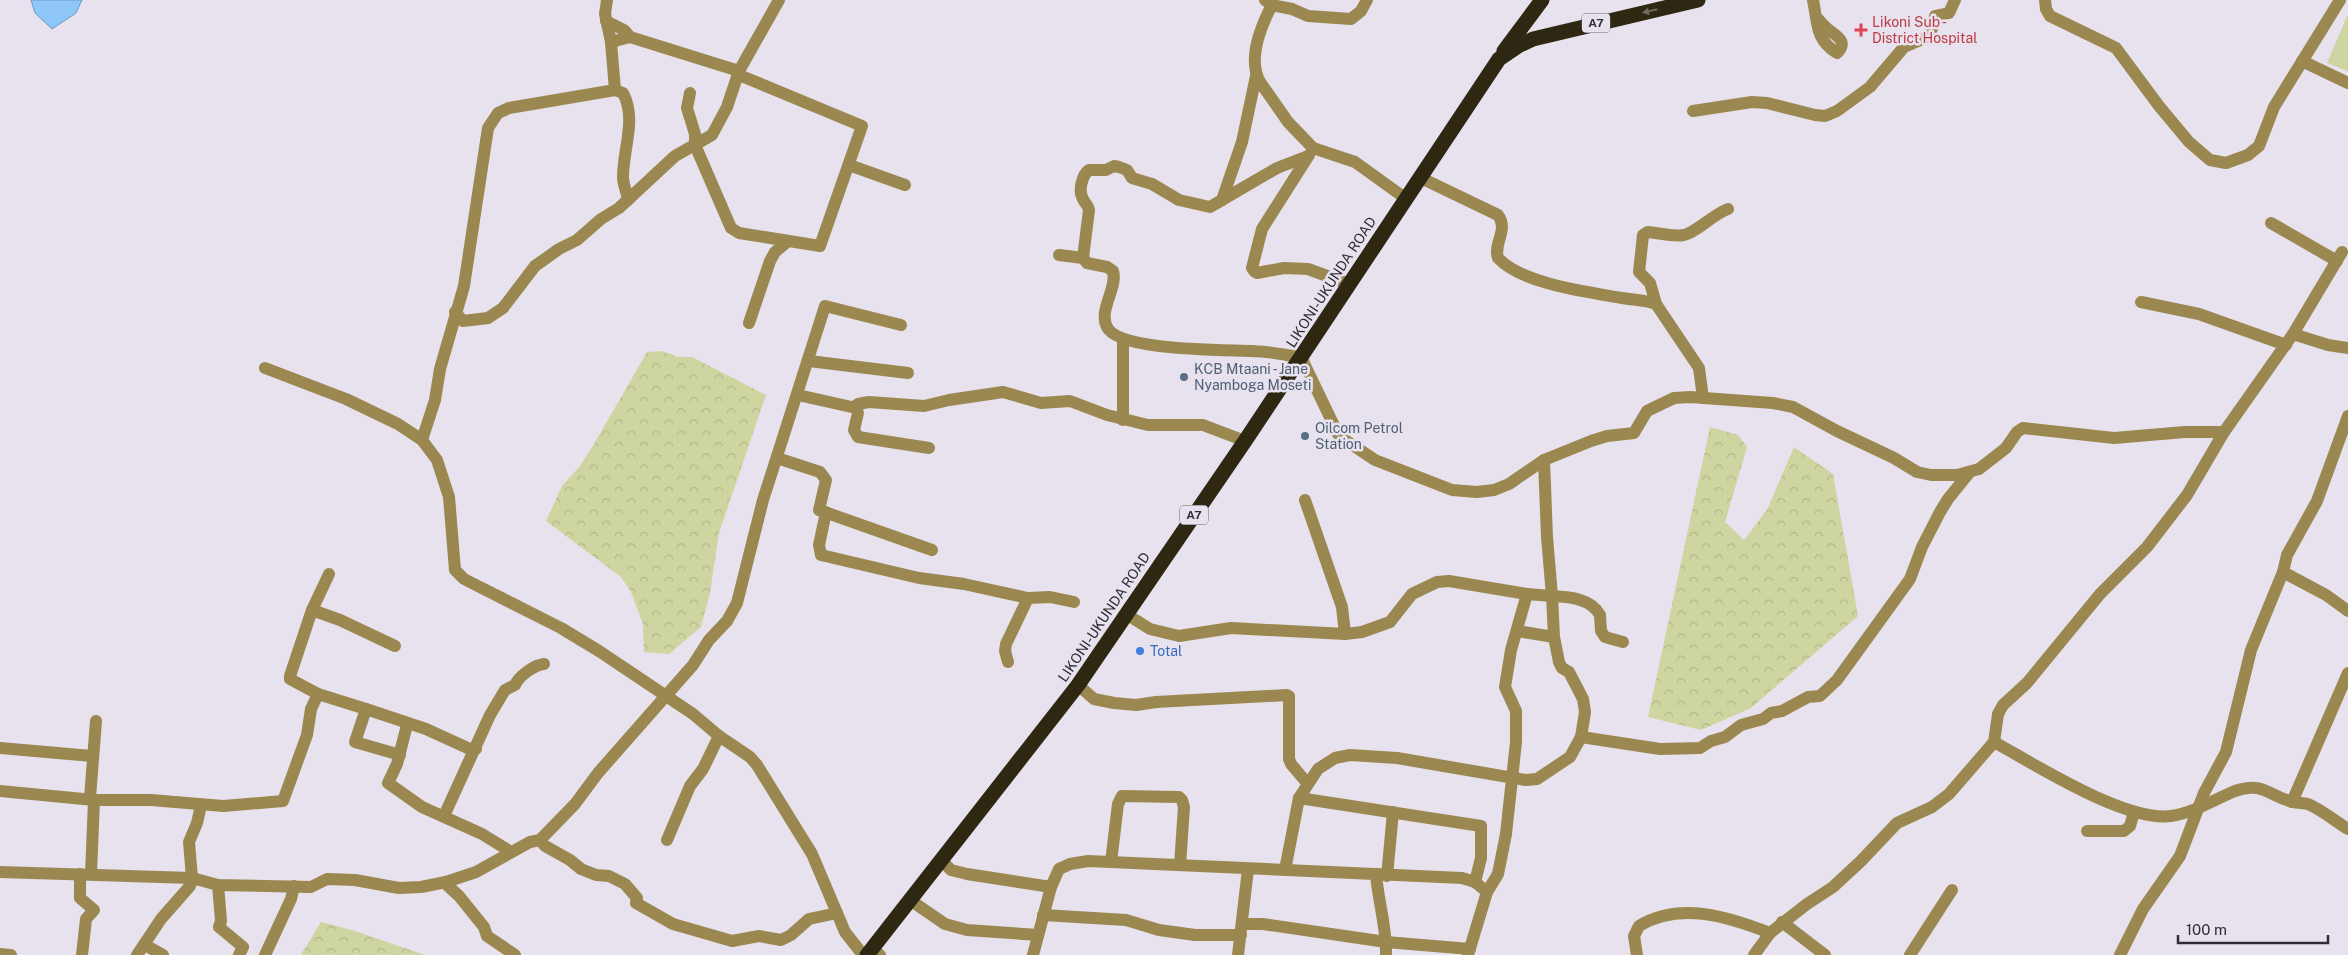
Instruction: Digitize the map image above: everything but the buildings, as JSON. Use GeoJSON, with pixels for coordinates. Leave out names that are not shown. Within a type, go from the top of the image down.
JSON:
{"type":"FeatureCollection","features":[{"type":"Feature","properties":{"kind":"highway","name":"LIKONI-UKUNDA ROAD"},"geometry":{"type":"LineString","coordinates":[[870,954],[1078,685],[1245,441],[1499,58],[1533,39],[1557,32],[1698,0]]}},
{"type":"Feature","properties":{"kind":"highway"},"geometry":{"type":"LineString","coordinates":[[1538,5],[1530,21],[1534,31],[1540,34],[1557,32]]}},
{"type":"Feature","properties":{"kind":"highway","name":"A7"},"geometry":{"type":"LineString","coordinates":[[1499,58],[1538,5]]}},
{"type":"Feature","properties":{"kind":"street"},"geometry":{"type":"LineString","coordinates":[[607,0],[606,21],[612,42],[615,90]]}},
{"type":"Feature","properties":{"kind":"street"},"geometry":{"type":"LineString","coordinates":[[455,312],[463,321],[488,318],[502,308],[535,266],[577,240],[628,200],[665,164],[707,139],[716,130],[739,73],[779,0]]}},
{"type":"Feature","properties":{"kind":"street"},"geometry":{"type":"LineString","coordinates":[[1222,200],[1242,142],[1256,76],[1257,41],[1268,3],[1308,16],[1351,18],[1361,11],[1367,0]]}},
{"type":"Feature","properties":{"kind":"street"},"geometry":{"type":"LineString","coordinates":[[1813,0],[1817,18]]}},
{"type":"Feature","properties":{"kind":"street"},"geometry":{"type":"LineString","coordinates":[[1694,111],[1752,102],[1767,103],[1826,116],[1837,111],[1870,87],[1904,47],[1930,36],[1935,16],[1950,13],[1955,0]]}},
{"type":"Feature","properties":{"kind":"street"},"geometry":{"type":"LineString","coordinates":[[2046,0],[2046,9],[2050,16],[2116,48],[2189,142],[2204,156],[2217,162],[2233,162],[2248,155],[2259,146],[2274,107],[2340,0]]}},
{"type":"Feature","properties":{"kind":"street"},"geometry":{"type":"LineString","coordinates":[[606,21],[624,30],[630,38]]}},
{"type":"Feature","properties":{"kind":"street"},"geometry":{"type":"LineString","coordinates":[[612,42],[630,38],[739,73],[862,125],[850,165],[820,246],[738,233],[731,228],[695,145],[695,134],[687,108],[690,92]]}},
{"type":"Feature","properties":{"kind":"street"},"geometry":{"type":"LineString","coordinates":[[2302,60],[2348,83]]}},
{"type":"Feature","properties":{"kind":"street"},"geometry":{"type":"LineString","coordinates":[[1256,76],[1310,152]]}},
{"type":"Feature","properties":{"kind":"street"},"geometry":{"type":"LineString","coordinates":[[422,440],[435,400],[440,369],[464,286],[488,128],[494,118],[509,108],[615,90],[623,93],[629,109],[623,178],[628,200]]}},
{"type":"Feature","properties":{"kind":"street"},"geometry":{"type":"LineString","coordinates":[[1310,152],[1262,229],[1252,268],[1258,273],[1284,268],[1308,269],[1349,284]]}},
{"type":"Feature","properties":{"kind":"street"},"geometry":{"type":"LineString","coordinates":[[1406,198],[1355,162],[1310,152],[1277,168],[1213,207],[1202,206],[1170,196],[1152,184],[1134,179],[1122,168],[1114,166],[1106,170],[1091,169],[1084,174],[1081,190],[1089,210],[1083,258],[1086,263],[1107,267],[1114,273],[1105,319],[1106,327],[1112,333],[1123,339],[1147,344],[1218,351],[1266,352],[1301,357],[1317,388],[1336,433],[1375,460],[1452,490],[1477,492],[1494,490],[1509,484],[1544,460],[1607,436],[1634,433],[1647,411],[1663,401],[1682,397],[1793,407],[1922,474],[1968,473],[1979,469],[2006,448],[2017,432],[2023,428],[2114,438],[2185,432],[2224,432]]}},
{"type":"Feature","properties":{"kind":"street"},"geometry":{"type":"LineString","coordinates":[[850,165],[905,185]]}},
{"type":"Feature","properties":{"kind":"street"},"geometry":{"type":"LineString","coordinates":[[1419,178],[1498,215],[1503,227],[1497,250],[1498,258],[1528,276],[1574,291],[1600,293],[1656,304]]}},
{"type":"Feature","properties":{"kind":"street"},"geometry":{"type":"LineString","coordinates":[[1704,398],[1699,368],[1656,304],[1650,283],[1639,272],[1643,235],[1648,232],[1684,234],[1690,232],[1714,215],[1728,209]]}},
{"type":"Feature","properties":{"kind":"street"},"geometry":{"type":"LineString","coordinates":[[1754,955],[1770,933],[1782,922],[1833,887],[1862,861],[1897,823],[1932,807],[1949,794],[1994,742],[1998,714],[2003,705],[2027,683],[2089,607],[2147,547],[2187,495],[2224,432],[2289,339],[2340,257],[2271,223]]}},
{"type":"Feature","properties":{"kind":"street"},"geometry":{"type":"LineString","coordinates":[[749,323],[770,261],[775,252],[787,242]]}},
{"type":"Feature","properties":{"kind":"street"},"geometry":{"type":"LineString","coordinates":[[1059,255],[1083,258]]}},
{"type":"Feature","properties":{"kind":"street"},"geometry":{"type":"LineString","coordinates":[[2141,302],[2199,314],[2289,339],[2348,348]]}},
{"type":"Feature","properties":{"kind":"street"},"geometry":{"type":"LineString","coordinates":[[0,872],[192,878],[218,884],[311,888],[327,879],[355,880],[398,888],[421,887],[446,882],[476,872],[530,842],[540,840],[575,804],[598,773],[693,665],[709,640],[727,621],[737,604],[763,500],[809,361],[825,306],[901,325]]}},
{"type":"Feature","properties":{"kind":"street"},"geometry":{"type":"LineString","coordinates":[[1123,339],[1123,420]]}},
{"type":"Feature","properties":{"kind":"street"},"geometry":{"type":"LineString","coordinates":[[809,361],[908,373]]}},
{"type":"Feature","properties":{"kind":"street"},"geometry":{"type":"LineString","coordinates":[[265,368],[346,399],[398,424],[422,440],[437,460],[449,497],[455,570],[464,579],[561,628],[693,714],[750,757],[757,765],[812,854],[845,932],[870,954]]}},
{"type":"Feature","properties":{"kind":"street"},"geometry":{"type":"LineString","coordinates":[[798,395],[854,407],[869,402],[924,406],[1002,392],[1041,402],[1070,401],[1123,420],[1164,426],[1203,425],[1245,441]]}},
{"type":"Feature","properties":{"kind":"street"},"geometry":{"type":"LineString","coordinates":[[854,407],[858,413],[854,433],[858,437],[929,448]]}},
{"type":"Feature","properties":{"kind":"street"},"geometry":{"type":"LineString","coordinates":[[2120,955],[2143,909],[2180,856],[2199,806],[2226,752],[2251,650],[2283,572],[2287,556],[2317,501],[2348,416]]}},
{"type":"Feature","properties":{"kind":"street"},"geometry":{"type":"LineString","coordinates":[[777,458],[821,473],[826,480],[819,510],[932,550]]}},
{"type":"Feature","properties":{"kind":"street"},"geometry":{"type":"LineString","coordinates":[[1285,870],[1299,798],[1307,783],[1324,764],[1335,758],[1350,755],[1396,758],[1510,779],[1532,780],[1547,774],[1570,757],[1581,737],[1584,712],[1583,699],[1569,670],[1562,668],[1559,662],[1554,637],[1546,537],[1544,460]]}},
{"type":"Feature","properties":{"kind":"street"},"geometry":{"type":"LineString","coordinates":[[1581,737],[1660,748],[1700,748],[1711,741],[1725,737],[1741,725],[1763,719],[1771,713],[1782,711],[1808,697],[1820,696],[1837,680],[1910,579],[1922,547],[1940,512],[1968,473]]}},
{"type":"Feature","properties":{"kind":"street"},"geometry":{"type":"LineString","coordinates":[[1305,500],[1342,607],[1345,634]]}},
{"type":"Feature","properties":{"kind":"street"},"geometry":{"type":"LineString","coordinates":[[826,512],[819,545],[821,555],[892,573],[971,585],[1028,598],[1050,597],[1074,602]]}},
{"type":"Feature","properties":{"kind":"street"},"geometry":{"type":"LineString","coordinates":[[2283,572],[2326,595],[2348,611]]}},
{"type":"Feature","properties":{"kind":"street"},"geometry":{"type":"LineString","coordinates":[[329,574],[312,610],[290,679],[318,694],[426,729],[472,750],[476,749]]}},
{"type":"Feature","properties":{"kind":"street"},"geometry":{"type":"LineString","coordinates":[[1126,614],[1150,629],[1180,636],[1231,628],[1345,634],[1362,632],[1390,622],[1412,594],[1437,582],[1449,581],[1527,594],[1568,597],[1590,604],[1600,615],[1601,631],[1605,636],[1623,642]]}},
{"type":"Feature","properties":{"kind":"street"},"geometry":{"type":"LineString","coordinates":[[1043,915],[1126,920],[1159,930],[1195,935],[1242,930],[1262,924],[1469,952],[1487,892],[1498,874],[1502,857],[1516,742],[1516,711],[1505,687],[1511,650],[1527,594]]}},
{"type":"Feature","properties":{"kind":"street"},"geometry":{"type":"LineString","coordinates":[[1008,662],[1005,652],[1006,644],[1028,598]]}},
{"type":"Feature","properties":{"kind":"street"},"geometry":{"type":"LineString","coordinates":[[312,610],[340,620],[395,646]]}},
{"type":"Feature","properties":{"kind":"street"},"geometry":{"type":"LineString","coordinates":[[1517,631],[1554,637]]}},
{"type":"Feature","properties":{"kind":"street"},"geometry":{"type":"LineString","coordinates":[[444,816],[490,716],[505,690],[515,685],[518,680],[539,665],[544,664]]}},
{"type":"Feature","properties":{"kind":"street"},"geometry":{"type":"LineString","coordinates":[[2292,802],[2348,673]]}},
{"type":"Feature","properties":{"kind":"street"},"geometry":{"type":"LineString","coordinates":[[1078,685],[1094,698],[1136,705],[1156,702],[1287,694],[1291,705],[1289,758],[1291,764],[1307,783]]}},
{"type":"Feature","properties":{"kind":"street"},"geometry":{"type":"LineString","coordinates":[[0,791],[92,799],[151,800],[241,806],[283,801],[307,735],[309,716],[318,694]]}},
{"type":"Feature","properties":{"kind":"street"},"geometry":{"type":"LineString","coordinates":[[366,709],[355,742],[400,755]]}},
{"type":"Feature","properties":{"kind":"street"},"geometry":{"type":"LineString","coordinates":[[82,955],[86,919],[94,910],[80,898],[85,874],[92,799],[92,756],[96,722]]}},
{"type":"Feature","properties":{"kind":"street"},"geometry":{"type":"LineString","coordinates":[[407,724],[400,755],[388,783],[422,807],[482,834],[511,852]]}},
{"type":"Feature","properties":{"kind":"street"},"geometry":{"type":"LineString","coordinates":[[666,840],[690,786],[703,769],[720,736]]}},
{"type":"Feature","properties":{"kind":"street"},"geometry":{"type":"LineString","coordinates":[[1994,742],[2074,786],[2134,812],[2161,817],[2184,814],[2235,791],[2251,787],[2269,790],[2292,802],[2308,804],[2348,828]]}},
{"type":"Feature","properties":{"kind":"street"},"geometry":{"type":"LineString","coordinates":[[0,748],[92,756]]}},
{"type":"Feature","properties":{"kind":"street"},"geometry":{"type":"LineString","coordinates":[[1112,862],[1118,804],[1122,796],[1179,797],[1184,807],[1180,865]]}},
{"type":"Feature","properties":{"kind":"street"},"geometry":{"type":"LineString","coordinates":[[1299,798],[1481,826],[1481,858],[1475,882]]}},
{"type":"Feature","properties":{"kind":"street"},"geometry":{"type":"LineString","coordinates":[[163,955],[141,950],[161,919],[190,886],[192,878],[189,842],[197,823],[200,804]]}},
{"type":"Feature","properties":{"kind":"street"},"geometry":{"type":"LineString","coordinates":[[1386,955],[1386,942],[1378,904],[1381,875],[1393,812]]}},
{"type":"Feature","properties":{"kind":"street"},"geometry":{"type":"LineString","coordinates":[[2087,831],[2126,830],[2130,826],[2134,812]]}},
{"type":"Feature","properties":{"kind":"street"},"geometry":{"type":"LineString","coordinates":[[540,840],[545,846],[570,860],[581,869],[596,875],[609,876],[625,884],[637,898],[636,903],[647,910],[673,924],[694,928],[714,937],[732,941],[759,936],[781,940],[792,935],[809,920],[837,912]]}},
{"type":"Feature","properties":{"kind":"street"},"geometry":{"type":"LineString","coordinates":[[941,860],[951,870],[967,874],[1051,887]]}},
{"type":"Feature","properties":{"kind":"street"},"geometry":{"type":"LineString","coordinates":[[1033,955],[1051,887],[1059,869],[1064,866],[1088,862],[1446,877],[1475,882],[1487,892]]}},
{"type":"Feature","properties":{"kind":"street"},"geometry":{"type":"LineString","coordinates":[[1238,955],[1248,869]]}},
{"type":"Feature","properties":{"kind":"street"},"geometry":{"type":"LineString","coordinates":[[446,882],[447,886],[459,896],[484,927],[487,936],[514,955]]}},
{"type":"Feature","properties":{"kind":"street"},"geometry":{"type":"LineString","coordinates":[[218,884],[221,921],[219,927],[243,946],[239,955]]}},
{"type":"Feature","properties":{"kind":"street"},"geometry":{"type":"LineString","coordinates":[[265,955],[291,899],[294,886]]}},
{"type":"Feature","properties":{"kind":"street"},"geometry":{"type":"LineString","coordinates":[[1910,955],[1952,890]]}},
{"type":"Feature","properties":{"kind":"street"},"geometry":{"type":"LineString","coordinates":[[910,900],[945,924],[967,930],[1038,935]]}},
{"type":"Feature","properties":{"kind":"street"},"geometry":{"type":"LineString","coordinates":[[1638,955],[1634,936],[1639,926],[1661,916],[1688,913],[1717,915],[1737,920],[1770,933]]}},
{"type":"Feature","properties":{"kind":"street"},"geometry":{"type":"LineString","coordinates":[[1782,922],[1824,955]]}},
{"type":"Feature","properties":{"kind":"street"},"geometry":{"type":"LineString","coordinates":[[0,954],[10,955]]}},
{"type":"Feature","properties":{"kind":"green space"},"geometry":{"type":"Polygon","coordinates":[[[2348,14],[2348,71],[2327,63],[2348,14]]]}},
{"type":"Feature","properties":{"kind":"green space"},"geometry":{"type":"Polygon","coordinates":[[[661,351],[679,357],[692,357],[766,395],[719,533],[710,593],[701,627],[669,654],[644,652],[643,624],[631,592],[621,577],[546,521],[562,486],[580,466],[594,444],[647,352],[661,351]]]}},
{"type":"Feature","properties":{"kind":"green space"},"geometry":{"type":"Polygon","coordinates":[[[1710,427],[1738,435],[1747,447],[1725,522],[1744,540],[1767,510],[1794,447],[1833,474],[1858,616],[1751,708],[1701,730],[1648,717],[1710,427]]]}},
{"type":"Feature","properties":{"kind":"green space"},"geometry":{"type":"Polygon","coordinates":[[[321,922],[355,931],[425,955],[301,955],[321,922]]]}},
{"type":"Feature","properties":{"kind":"water"},"geometry":{"type":"Polygon","coordinates":[[[31,0],[82,0],[76,13],[52,29],[35,13],[31,0]]]}},
{"type":"Feature","properties":{"kind":"place","name":"Likoni Sub - District Hospital"},"geometry":{"type":"Point","coordinates":[1861,30]}},
{"type":"Feature","properties":{"kind":"place","name":"KCB Mtaani - Jane Nyamboga Moseti"},"geometry":{"type":"Point","coordinates":[1184,377]}},
{"type":"Feature","properties":{"kind":"place","name":"Oilcom Petrol Station"},"geometry":{"type":"Point","coordinates":[1305,436]}},
{"type":"Feature","properties":{"kind":"place","name":"Total"},"geometry":{"type":"Point","coordinates":[1140,651]}}]}
